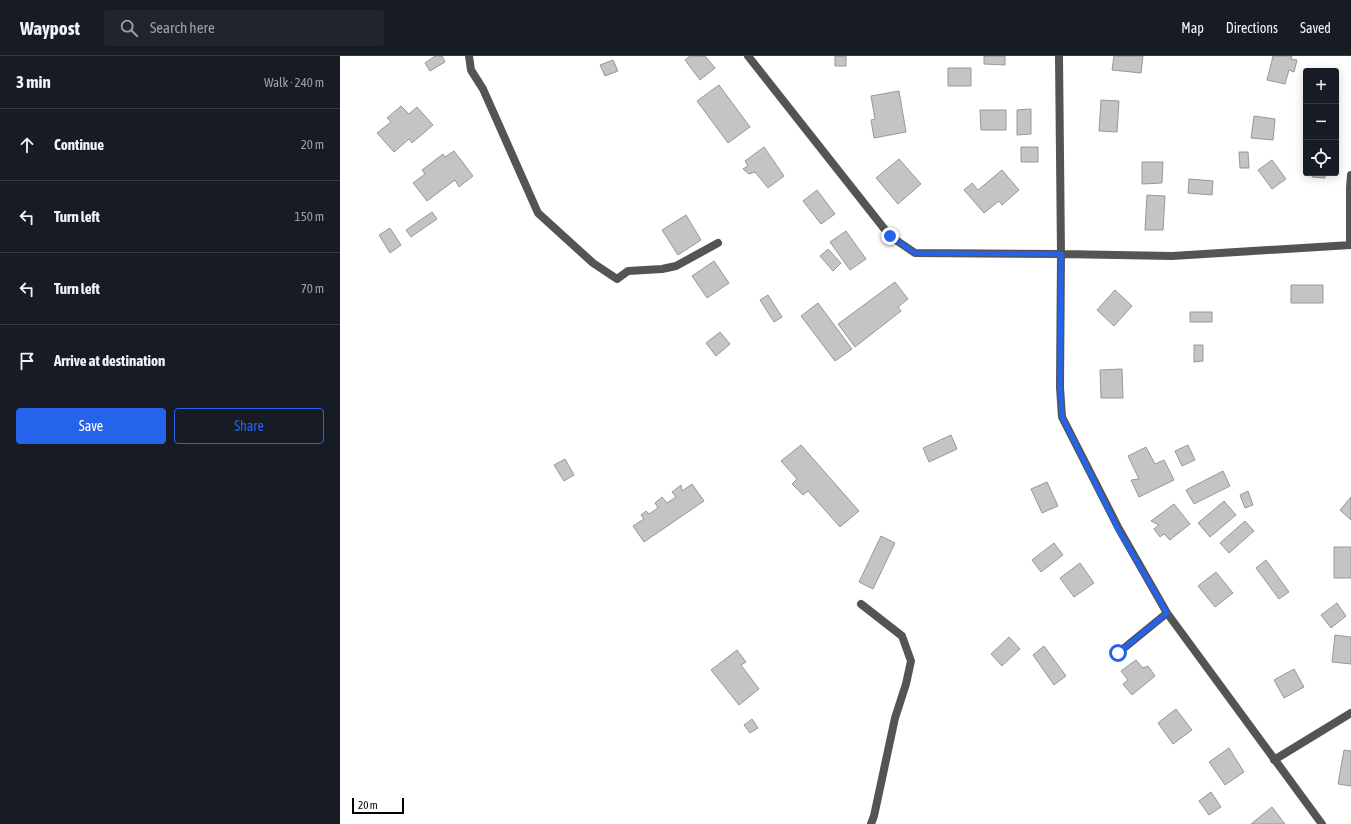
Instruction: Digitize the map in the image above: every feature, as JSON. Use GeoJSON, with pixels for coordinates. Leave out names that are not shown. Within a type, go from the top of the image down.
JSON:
{"type":"FeatureCollection","features":[{"type":"Feature","properties":{"kind":"street"},"geometry":{"type":"LineString","coordinates":[[469,56],[471,70],[483,89],[538,213],[593,263],[617,279],[628,271],[662,269],[676,266],[718,243]]}},
{"type":"Feature","properties":{"kind":"street"},"geometry":{"type":"LineString","coordinates":[[748,56],[890,236],[915,253],[1172,256],[1351,245],[1351,175]]}},
{"type":"Feature","properties":{"kind":"street"},"geometry":{"type":"LineString","coordinates":[[1059,56],[1061,254],[1060,387],[1062,417],[1118,529],[1167,613],[1322,824]]}},
{"type":"Feature","properties":{"kind":"street"},"geometry":{"type":"LineString","coordinates":[[861,604],[902,636],[911,661],[906,684],[895,718],[871,824]]}},
{"type":"Feature","properties":{"kind":"street"},"geometry":{"type":"LineString","coordinates":[[1118,653],[1167,613]]}},
{"type":"Feature","properties":{"kind":"street"},"geometry":{"type":"LineString","coordinates":[[1274,760],[1351,713]]}},
{"type":"Feature","properties":{"kind":"building"},"geometry":{"type":"Polygon","coordinates":[[[435,56],[442,56],[445,62],[430,71],[425,63],[435,56]]]}},
{"type":"Feature","properties":{"kind":"building"},"geometry":{"type":"Polygon","coordinates":[[[690,56],[705,56],[715,68],[700,80],[685,60],[690,56]]]}},
{"type":"Feature","properties":{"kind":"building"},"geometry":{"type":"Polygon","coordinates":[[[835,56],[846,56],[846,66],[835,66],[835,56]]]}},
{"type":"Feature","properties":{"kind":"building"},"geometry":{"type":"Polygon","coordinates":[[[984,56],[1005,56],[1005,65],[984,64],[984,56]]]}},
{"type":"Feature","properties":{"kind":"building"},"geometry":{"type":"Polygon","coordinates":[[[1114,56],[1143,56],[1141,73],[1112,70],[1114,56]]]}},
{"type":"Feature","properties":{"kind":"building"},"geometry":{"type":"Polygon","coordinates":[[[1273,56],[1292,56],[1291,59],[1297,60],[1294,72],[1289,70],[1285,84],[1267,80],[1273,56]]]}},
{"type":"Feature","properties":{"kind":"building"},"geometry":{"type":"Polygon","coordinates":[[[613,60],[618,71],[605,76],[600,65],[613,60]]]}},
{"type":"Feature","properties":{"kind":"building"},"geometry":{"type":"Polygon","coordinates":[[[948,68],[971,68],[971,86],[948,86],[948,68]]]}},
{"type":"Feature","properties":{"kind":"building"},"geometry":{"type":"Polygon","coordinates":[[[719,85],[750,127],[728,143],[697,101],[719,85]]]}},
{"type":"Feature","properties":{"kind":"building"},"geometry":{"type":"Polygon","coordinates":[[[899,91],[906,132],[874,138],[871,120],[875,119],[871,96],[899,91]]]}},
{"type":"Feature","properties":{"kind":"building"},"geometry":{"type":"Polygon","coordinates":[[[1101,100],[1119,101],[1117,132],[1099,131],[1101,100]]]}},
{"type":"Feature","properties":{"kind":"building"},"geometry":{"type":"Polygon","coordinates":[[[401,106],[409,114],[417,107],[433,125],[412,143],[409,139],[394,152],[377,133],[391,122],[387,118],[401,106]]]}},
{"type":"Feature","properties":{"kind":"building"},"geometry":{"type":"Polygon","coordinates":[[[1031,109],[1031,134],[1017,135],[1017,110],[1031,109]]]}},
{"type":"Feature","properties":{"kind":"building"},"geometry":{"type":"Polygon","coordinates":[[[980,110],[1006,110],[1006,130],[981,130],[980,110]]]}},
{"type":"Feature","properties":{"kind":"building"},"geometry":{"type":"Polygon","coordinates":[[[1254,116],[1275,119],[1273,140],[1251,138],[1254,116]]]}},
{"type":"Feature","properties":{"kind":"building"},"geometry":{"type":"Polygon","coordinates":[[[764,147],[784,176],[768,188],[755,172],[749,174],[743,169],[748,166],[745,161],[764,147]]]}},
{"type":"Feature","properties":{"kind":"building"},"geometry":{"type":"Polygon","coordinates":[[[1021,147],[1038,147],[1038,162],[1021,162],[1021,147]]]}},
{"type":"Feature","properties":{"kind":"building"},"geometry":{"type":"Polygon","coordinates":[[[454,151],[473,176],[459,187],[455,180],[427,201],[413,183],[425,174],[422,170],[443,154],[445,157],[454,151]]]}},
{"type":"Feature","properties":{"kind":"building"},"geometry":{"type":"Polygon","coordinates":[[[1239,152],[1248,152],[1249,168],[1240,168],[1239,152]]]}},
{"type":"Feature","properties":{"kind":"building"},"geometry":{"type":"Polygon","coordinates":[[[899,159],[921,184],[898,204],[876,178],[899,159]]]}},
{"type":"Feature","properties":{"kind":"building"},"geometry":{"type":"Polygon","coordinates":[[[1272,160],[1286,179],[1272,189],[1258,170],[1272,160]]]}},
{"type":"Feature","properties":{"kind":"building"},"geometry":{"type":"Polygon","coordinates":[[[1142,162],[1163,162],[1162,183],[1142,184],[1142,162]]]}},
{"type":"Feature","properties":{"kind":"building"},"geometry":{"type":"Polygon","coordinates":[[[1002,170],[1019,190],[1002,205],[999,201],[984,213],[964,190],[972,183],[978,190],[1002,170]]]}},
{"type":"Feature","properties":{"kind":"building"},"geometry":{"type":"Polygon","coordinates":[[[1325,176],[1325,178],[1312,177],[1325,176]]]}},
{"type":"Feature","properties":{"kind":"building"},"geometry":{"type":"Polygon","coordinates":[[[1189,179],[1213,181],[1212,195],[1188,193],[1189,179]]]}},
{"type":"Feature","properties":{"kind":"building"},"geometry":{"type":"Polygon","coordinates":[[[817,190],[835,214],[821,224],[803,201],[817,190]]]}},
{"type":"Feature","properties":{"kind":"building"},"geometry":{"type":"Polygon","coordinates":[[[1147,195],[1165,196],[1163,230],[1145,230],[1147,195]]]}},
{"type":"Feature","properties":{"kind":"building"},"geometry":{"type":"Polygon","coordinates":[[[432,212],[437,219],[411,237],[406,230],[432,212]]]}},
{"type":"Feature","properties":{"kind":"building"},"geometry":{"type":"Polygon","coordinates":[[[686,215],[701,240],[678,255],[662,230],[686,215]]]}},
{"type":"Feature","properties":{"kind":"building"},"geometry":{"type":"Polygon","coordinates":[[[390,228],[401,245],[390,253],[379,235],[390,228]]]}},
{"type":"Feature","properties":{"kind":"building"},"geometry":{"type":"Polygon","coordinates":[[[846,231],[866,259],[850,270],[830,242],[846,231]]]}},
{"type":"Feature","properties":{"kind":"building"},"geometry":{"type":"Polygon","coordinates":[[[828,249],[841,263],[833,271],[820,256],[828,249]]]}},
{"type":"Feature","properties":{"kind":"building"},"geometry":{"type":"Polygon","coordinates":[[[714,261],[729,283],[707,298],[692,276],[714,261]]]}},
{"type":"Feature","properties":{"kind":"building"},"geometry":{"type":"Polygon","coordinates":[[[895,282],[908,299],[898,307],[901,311],[855,347],[838,324],[895,282]]]}},
{"type":"Feature","properties":{"kind":"building"},"geometry":{"type":"Polygon","coordinates":[[[1291,285],[1323,285],[1323,303],[1291,303],[1291,285]]]}},
{"type":"Feature","properties":{"kind":"building"},"geometry":{"type":"Polygon","coordinates":[[[1115,290],[1132,306],[1114,326],[1097,310],[1115,290]]]}},
{"type":"Feature","properties":{"kind":"building"},"geometry":{"type":"Polygon","coordinates":[[[768,295],[782,317],[774,322],[760,300],[768,295]]]}},
{"type":"Feature","properties":{"kind":"building"},"geometry":{"type":"Polygon","coordinates":[[[818,303],[852,349],[835,361],[801,316],[818,303]]]}},
{"type":"Feature","properties":{"kind":"building"},"geometry":{"type":"Polygon","coordinates":[[[1190,312],[1212,312],[1212,322],[1190,322],[1190,312]]]}},
{"type":"Feature","properties":{"kind":"building"},"geometry":{"type":"Polygon","coordinates":[[[720,332],[730,344],[716,356],[706,343],[720,332]]]}},
{"type":"Feature","properties":{"kind":"building"},"geometry":{"type":"Polygon","coordinates":[[[1194,345],[1203,345],[1203,361],[1194,362],[1194,345]]]}},
{"type":"Feature","properties":{"kind":"building"},"geometry":{"type":"Polygon","coordinates":[[[1122,369],[1123,398],[1101,398],[1100,370],[1122,369]]]}},
{"type":"Feature","properties":{"kind":"building"},"geometry":{"type":"Polygon","coordinates":[[[951,435],[957,449],[929,462],[923,448],[951,435]]]}},
{"type":"Feature","properties":{"kind":"building"},"geometry":{"type":"Polygon","coordinates":[[[801,445],[859,511],[840,527],[808,491],[803,495],[792,484],[797,479],[781,461],[801,445]]]}},
{"type":"Feature","properties":{"kind":"building"},"geometry":{"type":"Polygon","coordinates":[[[1188,445],[1195,460],[1182,466],[1175,451],[1188,445]]]}},
{"type":"Feature","properties":{"kind":"building"},"geometry":{"type":"Polygon","coordinates":[[[1146,447],[1155,464],[1164,460],[1174,480],[1139,497],[1131,480],[1139,479],[1128,456],[1146,447]]]}},
{"type":"Feature","properties":{"kind":"building"},"geometry":{"type":"Polygon","coordinates":[[[565,459],[574,475],[564,481],[554,465],[565,459]]]}},
{"type":"Feature","properties":{"kind":"building"},"geometry":{"type":"Polygon","coordinates":[[[1223,471],[1230,486],[1194,504],[1186,490],[1223,471]]]}},
{"type":"Feature","properties":{"kind":"building"},"geometry":{"type":"Polygon","coordinates":[[[1047,482],[1058,506],[1042,513],[1031,489],[1047,482]]]}},
{"type":"Feature","properties":{"kind":"building"},"geometry":{"type":"Polygon","coordinates":[[[692,484],[704,501],[644,542],[633,526],[644,519],[641,515],[646,511],[649,514],[658,508],[655,503],[662,497],[667,503],[676,497],[672,492],[681,485],[682,491],[692,484]]]}},
{"type":"Feature","properties":{"kind":"building"},"geometry":{"type":"Polygon","coordinates":[[[1248,491],[1253,505],[1245,508],[1240,495],[1248,491]]]}},
{"type":"Feature","properties":{"kind":"building"},"geometry":{"type":"Polygon","coordinates":[[[1351,497],[1351,520],[1340,510],[1351,497]]]}},
{"type":"Feature","properties":{"kind":"building"},"geometry":{"type":"Polygon","coordinates":[[[1224,501],[1236,515],[1210,537],[1198,523],[1224,501]]]}},
{"type":"Feature","properties":{"kind":"building"},"geometry":{"type":"Polygon","coordinates":[[[1174,504],[1190,524],[1170,540],[1164,534],[1160,537],[1154,529],[1159,525],[1151,521],[1174,504]]]}},
{"type":"Feature","properties":{"kind":"building"},"geometry":{"type":"Polygon","coordinates":[[[1245,521],[1254,531],[1229,553],[1220,543],[1245,521]]]}},
{"type":"Feature","properties":{"kind":"building"},"geometry":{"type":"Polygon","coordinates":[[[881,536],[895,543],[873,589],[859,582],[881,536]]]}},
{"type":"Feature","properties":{"kind":"building"},"geometry":{"type":"Polygon","coordinates":[[[1054,543],[1063,555],[1041,572],[1032,560],[1054,543]]]}},
{"type":"Feature","properties":{"kind":"building"},"geometry":{"type":"Polygon","coordinates":[[[1334,547],[1351,547],[1351,578],[1334,578],[1334,547]]]}},
{"type":"Feature","properties":{"kind":"building"},"geometry":{"type":"Polygon","coordinates":[[[1266,560],[1289,592],[1279,599],[1256,568],[1266,560]]]}},
{"type":"Feature","properties":{"kind":"building"},"geometry":{"type":"Polygon","coordinates":[[[1080,563],[1094,583],[1074,597],[1060,578],[1080,563]]]}},
{"type":"Feature","properties":{"kind":"building"},"geometry":{"type":"Polygon","coordinates":[[[1216,572],[1233,593],[1215,607],[1198,586],[1216,572]]]}},
{"type":"Feature","properties":{"kind":"building"},"geometry":{"type":"Polygon","coordinates":[[[1337,603],[1346,616],[1331,628],[1321,615],[1337,603]]]}},
{"type":"Feature","properties":{"kind":"building"},"geometry":{"type":"Polygon","coordinates":[[[1335,635],[1351,637],[1351,664],[1332,662],[1335,635]]]}},
{"type":"Feature","properties":{"kind":"building"},"geometry":{"type":"Polygon","coordinates":[[[1009,637],[1020,649],[1002,666],[991,654],[1009,637]]]}},
{"type":"Feature","properties":{"kind":"building"},"geometry":{"type":"Polygon","coordinates":[[[1044,646],[1066,676],[1054,685],[1033,655],[1044,646]]]}},
{"type":"Feature","properties":{"kind":"building"},"geometry":{"type":"Polygon","coordinates":[[[737,650],[746,662],[741,665],[759,689],[739,705],[711,670],[737,650]]]}},
{"type":"Feature","properties":{"kind":"building"},"geometry":{"type":"Polygon","coordinates":[[[1136,660],[1143,668],[1148,666],[1155,676],[1132,695],[1123,684],[1128,680],[1121,671],[1136,660]]]}},
{"type":"Feature","properties":{"kind":"building"},"geometry":{"type":"Polygon","coordinates":[[[1294,669],[1304,687],[1284,698],[1274,680],[1294,669]]]}},
{"type":"Feature","properties":{"kind":"building"},"geometry":{"type":"Polygon","coordinates":[[[1176,709],[1192,730],[1173,744],[1158,723],[1176,709]]]}},
{"type":"Feature","properties":{"kind":"building"},"geometry":{"type":"Polygon","coordinates":[[[752,719],[758,728],[750,733],[744,725],[752,719]]]}},
{"type":"Feature","properties":{"kind":"building"},"geometry":{"type":"Polygon","coordinates":[[[1229,748],[1244,772],[1225,785],[1209,762],[1229,748]]]}},
{"type":"Feature","properties":{"kind":"building"},"geometry":{"type":"Polygon","coordinates":[[[1344,750],[1351,751],[1351,786],[1338,784],[1344,750]]]}},
{"type":"Feature","properties":{"kind":"building"},"geometry":{"type":"Polygon","coordinates":[[[1211,792],[1221,807],[1209,815],[1199,801],[1211,792]]]}},
{"type":"Feature","properties":{"kind":"building"},"geometry":{"type":"Polygon","coordinates":[[[1272,807],[1285,824],[1251,824],[1272,807]]]}},
{"type":"Feature","properties":{"kind":"route"},"geometry":{"type":"LineString","coordinates":[[890,236],[915,253],[1061,254],[1060,387],[1062,417],[1118,529],[1167,613],[1118,653]]}}]}
